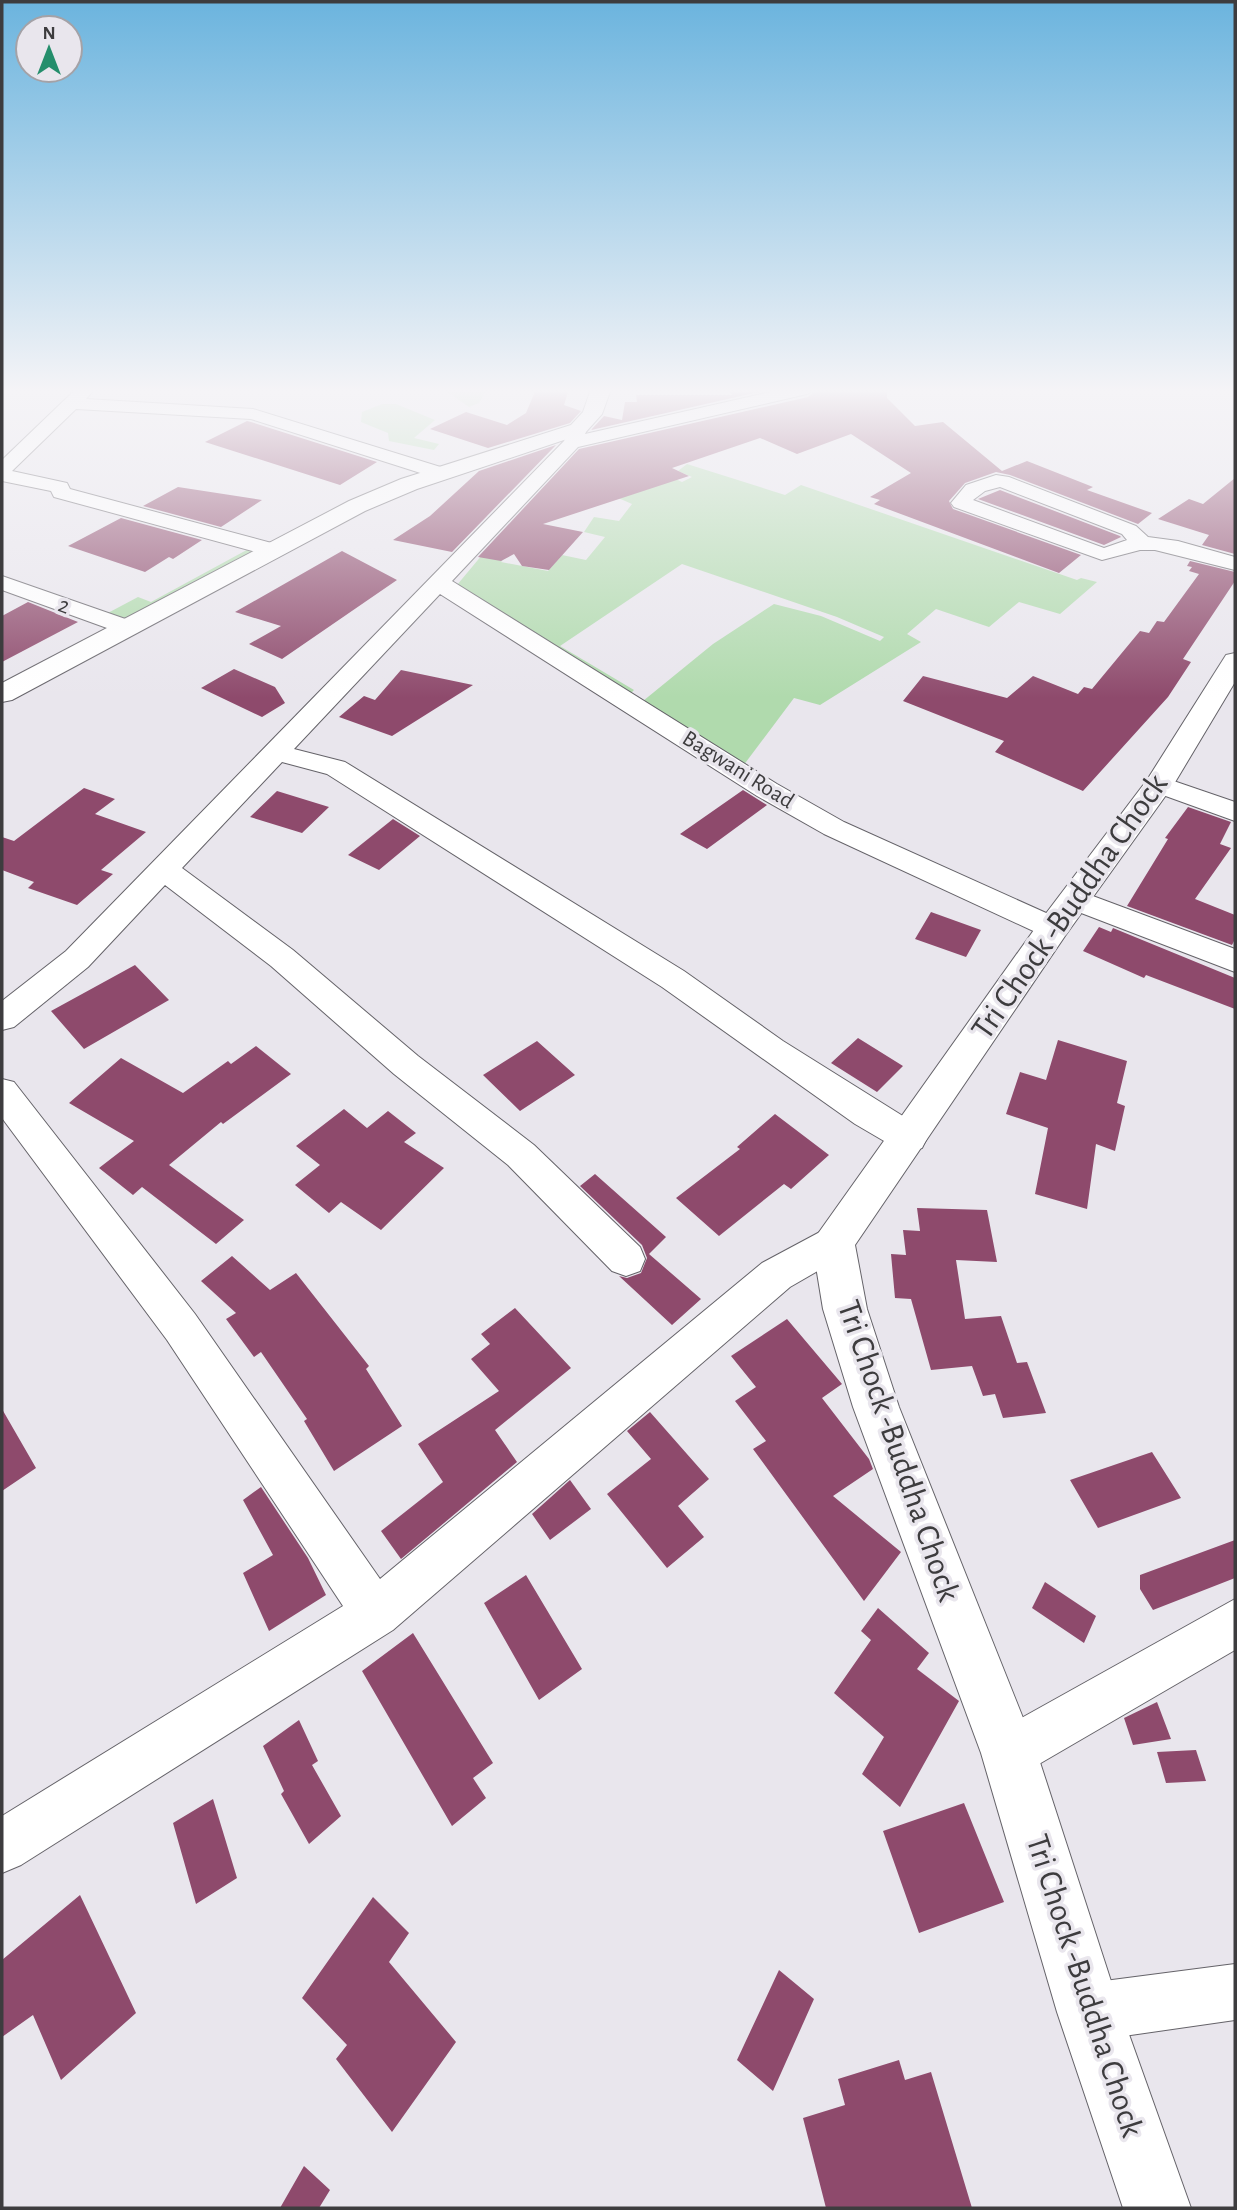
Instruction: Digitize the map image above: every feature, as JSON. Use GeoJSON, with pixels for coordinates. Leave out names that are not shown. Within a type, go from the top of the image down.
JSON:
{"type":"FeatureCollection","features":[{"type":"Feature","properties":{"kind":"street"},"geometry":{"type":"LineString","coordinates":[[61,492],[271,550]]}},
{"type":"Feature","properties":{"kind":"street"},"geometry":{"type":"LineString","coordinates":[[2,694],[271,550],[357,506],[392,492]]}},
{"type":"Feature","properties":{"kind":"street"},"geometry":{"type":"LineString","coordinates":[[2,1018],[77,959],[523,492]]}},
{"type":"Feature","properties":{"kind":"street"},"geometry":{"type":"LineString","coordinates":[[971,492],[961,503],[1102,554],[1113,554],[1129,545],[1142,543],[1235,564]]}},
{"type":"Feature","properties":{"kind":"street"},"geometry":{"type":"LineString","coordinates":[[1031,492],[1129,530],[1142,543]]}},
{"type":"Feature","properties":{"kind":"street","name":"2"},"geometry":{"type":"LineString","coordinates":[[2,583],[126,627]]}},
{"type":"Feature","properties":{"kind":"street","name":"Bagwani Road"},"geometry":{"type":"LineString","coordinates":[[439,583],[834,828],[1064,913],[1235,961]]}},
{"type":"Feature","properties":{"kind":"street","name":"Tri Chock -Buddha Chock"},"geometry":{"type":"LineString","coordinates":[[1157,2208],[1089,2012],[1009,1753],[876,1407],[845,1309],[833,1242],[909,1138],[1064,913],[1159,784],[1235,662]]}},
{"type":"Feature","properties":{"kind":"street"},"geometry":{"type":"LineString","coordinates":[[275,752],[317,762],[344,773],[673,979],[793,1064],[909,1138]]}},
{"type":"Feature","properties":{"kind":"street"},"geometry":{"type":"LineString","coordinates":[[1159,784],[1235,812]]}},
{"type":"Feature","properties":{"kind":"street"},"geometry":{"type":"LineString","coordinates":[[163,869],[282,958],[406,1065],[521,1155],[626,1259]]}},
{"type":"Feature","properties":{"kind":"street"},"geometry":{"type":"LineString","coordinates":[[2,1092],[181,1327],[376,1613]]}},
{"type":"Feature","properties":{"kind":"street"},"geometry":{"type":"LineString","coordinates":[[2,1846],[376,1613],[502,1510],[776,1275],[833,1242]]}},
{"type":"Feature","properties":{"kind":"street"},"geometry":{"type":"LineString","coordinates":[[1009,1753],[1235,1623]]}},
{"type":"Feature","properties":{"kind":"street"},"geometry":{"type":"LineString","coordinates":[[1089,2012],[1235,1992]]}},
{"type":"Feature","properties":{"kind":"green space"},"geometry":{"type":"Polygon","coordinates":[[[605,492],[776,492],[785,495],[790,492],[822,492],[1077,580],[1081,578],[1097,582],[1060,614],[1019,602],[989,627],[936,609],[907,634],[921,642],[820,705],[794,698],[743,766],[643,701],[713,644],[774,604],[821,616],[880,641],[884,637],[837,617],[682,564],[560,646],[634,690],[628,696],[457,585],[487,549],[509,553],[501,562],[548,571],[562,555],[586,560],[605,537],[584,532],[594,517],[619,521],[632,504],[605,492]]]}},
{"type":"Feature","properties":{"kind":"green space"},"geometry":{"type":"Polygon","coordinates":[[[254,546],[254,552],[127,618],[104,616],[2,580],[2,577],[106,614],[138,597],[151,602],[254,546]]]}},
{"type":"Feature","properties":{"kind":"building"},"geometry":{"type":"Polygon","coordinates":[[[169,492],[211,492],[262,500],[221,527],[143,506],[169,492]]]}},
{"type":"Feature","properties":{"kind":"building"},"geometry":{"type":"Polygon","coordinates":[[[456,492],[510,492],[452,552],[393,540],[430,516],[456,492]]]}},
{"type":"Feature","properties":{"kind":"building"},"geometry":{"type":"Polygon","coordinates":[[[539,492],[640,492],[543,524],[583,532],[549,570],[522,566],[514,554],[501,561],[478,557],[539,492]]]}},
{"type":"Feature","properties":{"kind":"building"},"geometry":{"type":"Polygon","coordinates":[[[878,492],[957,492],[949,501],[953,509],[1081,555],[1059,573],[874,504],[880,500],[870,497],[878,492]]]}},
{"type":"Feature","properties":{"kind":"building"},"geometry":{"type":"Polygon","coordinates":[[[995,492],[1006,492],[1121,537],[1104,545],[978,499],[995,492]]]}},
{"type":"Feature","properties":{"kind":"building"},"geometry":{"type":"Polygon","coordinates":[[[1055,492],[1093,492],[1152,513],[1138,524],[1055,492]]]}},
{"type":"Feature","properties":{"kind":"building"},"geometry":{"type":"Polygon","coordinates":[[[1218,492],[1235,492],[1235,554],[1202,545],[1209,535],[1158,519],[1189,499],[1203,504],[1218,492]]]}},
{"type":"Feature","properties":{"kind":"building"},"geometry":{"type":"Polygon","coordinates":[[[121,518],[202,540],[173,559],[169,557],[145,572],[68,546],[121,518]]]}},
{"type":"Feature","properties":{"kind":"building"},"geometry":{"type":"Polygon","coordinates":[[[342,551],[397,580],[282,659],[249,644],[281,626],[235,612],[342,551]]]}},
{"type":"Feature","properties":{"kind":"building"},"geometry":{"type":"Polygon","coordinates":[[[1190,561],[1235,572],[1235,581],[1183,659],[1191,662],[1168,697],[1083,791],[995,752],[1004,741],[903,701],[923,676],[1007,698],[1033,676],[1078,694],[1084,687],[1092,689],[1140,631],[1149,633],[1157,621],[1164,622],[1199,574],[1189,571],[1192,567],[1187,566],[1190,561]]]}},
{"type":"Feature","properties":{"kind":"building"},"geometry":{"type":"Polygon","coordinates":[[[28,602],[78,622],[2,662],[2,616],[28,602]]]}},
{"type":"Feature","properties":{"kind":"building"},"geometry":{"type":"Polygon","coordinates":[[[234,669],[275,687],[285,703],[262,717],[201,688],[234,669]]]}},
{"type":"Feature","properties":{"kind":"building"},"geometry":{"type":"Polygon","coordinates":[[[401,670],[473,685],[392,736],[339,717],[364,696],[375,700],[401,670]]]}},
{"type":"Feature","properties":{"kind":"building"},"geometry":{"type":"Polygon","coordinates":[[[84,788],[115,799],[95,814],[146,832],[101,870],[113,874],[77,905],[28,888],[34,882],[2,870],[2,837],[14,841],[84,788]]]}},
{"type":"Feature","properties":{"kind":"building"},"geometry":{"type":"Polygon","coordinates":[[[743,790],[767,805],[707,849],[680,834],[743,790]]]}},
{"type":"Feature","properties":{"kind":"building"},"geometry":{"type":"Polygon","coordinates":[[[277,791],[329,807],[302,833],[250,817],[277,791]]]}},
{"type":"Feature","properties":{"kind":"building"},"geometry":{"type":"Polygon","coordinates":[[[1188,807],[1231,822],[1220,844],[1231,848],[1195,899],[1235,915],[1235,939],[1232,945],[1127,906],[1168,839],[1165,838],[1188,807]]]}},
{"type":"Feature","properties":{"kind":"building"},"geometry":{"type":"Polygon","coordinates":[[[393,819],[420,836],[379,870],[348,855],[393,819]]]}},
{"type":"Feature","properties":{"kind":"building"},"geometry":{"type":"Polygon","coordinates":[[[931,912],[981,930],[966,957],[915,939],[931,912]]]}},
{"type":"Feature","properties":{"kind":"building"},"geometry":{"type":"Polygon","coordinates":[[[1099,927],[1111,932],[1113,928],[1235,978],[1235,1009],[1146,975],[1144,978],[1083,951],[1099,927]]]}},
{"type":"Feature","properties":{"kind":"building"},"geometry":{"type":"Polygon","coordinates":[[[135,965],[169,1000],[84,1049],[51,1011],[135,965]]]}},
{"type":"Feature","properties":{"kind":"building"},"geometry":{"type":"Polygon","coordinates":[[[858,1038],[903,1066],[877,1092],[831,1063],[858,1038]]]}},
{"type":"Feature","properties":{"kind":"building"},"geometry":{"type":"Polygon","coordinates":[[[1058,1040],[1127,1061],[1117,1103],[1125,1106],[1115,1151],[1096,1144],[1087,1209],[1035,1194],[1048,1128],[1006,1114],[1020,1072],[1046,1080],[1058,1040]]]}},
{"type":"Feature","properties":{"kind":"building"},"geometry":{"type":"Polygon","coordinates":[[[537,1041],[575,1075],[520,1111],[483,1075],[537,1041]]]}},
{"type":"Feature","properties":{"kind":"building"},"geometry":{"type":"Polygon","coordinates":[[[256,1046],[291,1074],[223,1124],[221,1122],[169,1165],[244,1220],[216,1244],[142,1187],[133,1195],[99,1168],[134,1141],[69,1103],[121,1058],[183,1093],[228,1061],[231,1064],[256,1046]]]}},
{"type":"Feature","properties":{"kind":"building"},"geometry":{"type":"Polygon","coordinates":[[[344,1109],[367,1128],[388,1111],[416,1133],[404,1142],[444,1168],[381,1230],[341,1202],[329,1213],[295,1185],[320,1165],[296,1146],[344,1109]]]}},
{"type":"Feature","properties":{"kind":"building"},"geometry":{"type":"Polygon","coordinates":[[[775,1114],[829,1155],[791,1189],[784,1184],[719,1236],[676,1198],[740,1149],[737,1147],[775,1114]]]}},
{"type":"Feature","properties":{"kind":"building"},"geometry":{"type":"Polygon","coordinates":[[[595,1174],[666,1237],[649,1254],[701,1299],[672,1325],[619,1276],[627,1278],[641,1273],[647,1258],[642,1245],[580,1186],[595,1174]]]}},
{"type":"Feature","properties":{"kind":"building"},"geometry":{"type":"Polygon","coordinates":[[[917,1208],[987,1210],[997,1262],[956,1260],[965,1319],[1001,1316],[1017,1363],[1027,1362],[1046,1413],[1003,1418],[995,1394],[983,1396],[972,1366],[931,1370],[911,1299],[895,1298],[891,1254],[906,1255],[903,1230],[920,1231],[917,1208]]]}},
{"type":"Feature","properties":{"kind":"building"},"geometry":{"type":"Polygon","coordinates":[[[232,1256],[270,1290],[296,1273],[369,1366],[366,1369],[402,1426],[334,1471],[304,1421],[307,1419],[261,1352],[254,1357],[226,1319],[236,1313],[201,1281],[232,1256]]]}},
{"type":"Feature","properties":{"kind":"building"},"geometry":{"type":"Polygon","coordinates":[[[515,1308],[571,1368],[495,1430],[517,1462],[401,1559],[381,1531],[443,1482],[418,1444],[499,1391],[471,1359],[490,1344],[481,1334],[515,1308]]]}},
{"type":"Feature","properties":{"kind":"building"},"geometry":{"type":"Polygon","coordinates":[[[787,1319],[842,1384],[822,1398],[869,1459],[873,1469],[833,1496],[901,1552],[864,1601],[753,1449],[766,1441],[735,1401],[756,1387],[731,1356],[787,1319]]]}},
{"type":"Feature","properties":{"kind":"building"},"geometry":{"type":"Polygon","coordinates":[[[2,1409],[36,1468],[2,1491],[2,1409]]]}},
{"type":"Feature","properties":{"kind":"building"},"geometry":{"type":"Polygon","coordinates":[[[650,1412],[709,1479],[678,1506],[704,1537],[667,1568],[607,1494],[651,1459],[627,1431],[650,1412]]]}},
{"type":"Feature","properties":{"kind":"building"},"geometry":{"type":"Polygon","coordinates":[[[1152,1452],[1181,1498],[1098,1528],[1070,1480],[1152,1452]]]}},
{"type":"Feature","properties":{"kind":"building"},"geometry":{"type":"Polygon","coordinates":[[[570,1480],[591,1509],[550,1540],[532,1514],[570,1480]]]}},
{"type":"Feature","properties":{"kind":"building"},"geometry":{"type":"Polygon","coordinates":[[[261,1487],[308,1558],[326,1595],[269,1631],[243,1573],[273,1555],[243,1500],[261,1487]]]}},
{"type":"Feature","properties":{"kind":"building"},"geometry":{"type":"Polygon","coordinates":[[[1235,1540],[1235,1578],[1153,1610],[1140,1589],[1140,1575],[1235,1540]]]}},
{"type":"Feature","properties":{"kind":"building"},"geometry":{"type":"Polygon","coordinates":[[[526,1575],[582,1669],[539,1700],[484,1603],[526,1575]]]}},
{"type":"Feature","properties":{"kind":"building"},"geometry":{"type":"Polygon","coordinates":[[[1045,1582],[1096,1616],[1084,1643],[1032,1608],[1045,1582]]]}},
{"type":"Feature","properties":{"kind":"building"},"geometry":{"type":"Polygon","coordinates":[[[878,1608],[929,1653],[917,1669],[959,1701],[900,1807],[862,1774],[884,1737],[834,1693],[871,1640],[861,1631],[878,1608]]]}},
{"type":"Feature","properties":{"kind":"building"},"geometry":{"type":"Polygon","coordinates":[[[413,1633],[493,1763],[473,1778],[486,1798],[452,1826],[362,1671],[413,1633]]]}},
{"type":"Feature","properties":{"kind":"building"},"geometry":{"type":"Polygon","coordinates":[[[1157,1702],[1171,1739],[1133,1745],[1124,1718],[1157,1702]]]}},
{"type":"Feature","properties":{"kind":"building"},"geometry":{"type":"Polygon","coordinates":[[[299,1720],[318,1761],[312,1765],[341,1816],[309,1844],[281,1794],[284,1791],[263,1746],[299,1720]]]}},
{"type":"Feature","properties":{"kind":"building"},"geometry":{"type":"Polygon","coordinates":[[[1196,1750],[1206,1781],[1166,1783],[1157,1752],[1196,1750]]]}},
{"type":"Feature","properties":{"kind":"building"},"geometry":{"type":"Polygon","coordinates":[[[213,1799],[237,1878],[196,1904],[173,1823],[213,1799]]]}},
{"type":"Feature","properties":{"kind":"building"},"geometry":{"type":"Polygon","coordinates":[[[964,1803],[1004,1902],[919,1933],[883,1831],[964,1803]]]}},
{"type":"Feature","properties":{"kind":"building"},"geometry":{"type":"Polygon","coordinates":[[[80,1895],[136,2013],[61,2080],[33,2015],[2,2037],[2,1960],[80,1895]]]}},
{"type":"Feature","properties":{"kind":"building"},"geometry":{"type":"Polygon","coordinates":[[[373,1897],[409,1933],[389,1962],[456,2042],[392,2132],[336,2059],[347,2045],[302,1998],[373,1897]]]}},
{"type":"Feature","properties":{"kind":"building"},"geometry":{"type":"Polygon","coordinates":[[[779,1970],[814,1999],[773,2091],[737,2060],[779,1970]]]}},
{"type":"Feature","properties":{"kind":"building"},"geometry":{"type":"Polygon","coordinates":[[[899,2060],[905,2080],[931,2072],[972,2208],[826,2208],[803,2118],[845,2105],[838,2079],[899,2060]]]}},
{"type":"Feature","properties":{"kind":"building"},"geometry":{"type":"Polygon","coordinates":[[[304,2166],[330,2190],[319,2208],[280,2208],[304,2166]]]}}]}
